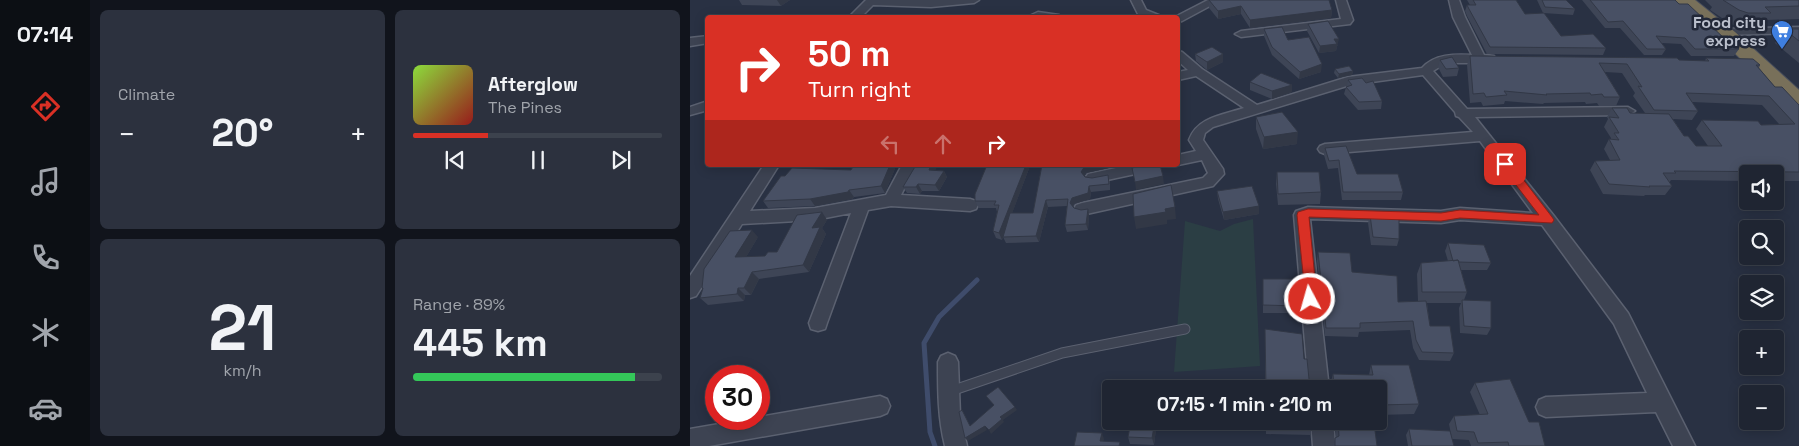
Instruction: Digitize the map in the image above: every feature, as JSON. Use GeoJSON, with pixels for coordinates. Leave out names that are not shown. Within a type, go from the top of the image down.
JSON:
{"type":"FeatureCollection","features":[{"type":"Feature","properties":{"kind":"highway"},"geometry":{"type":"LineString","coordinates":[[1684,0],[1729,32],[1747,62],[1799,102]]}},
{"type":"Feature","properties":{"kind":"highway"},"geometry":{"type":"LineString","coordinates":[[1695,0],[1729,32],[1799,91]]}},
{"type":"Feature","properties":{"kind":"street"},"geometry":{"type":"LineString","coordinates":[[855,15],[871,1],[931,4],[974,0]]}},
{"type":"Feature","properties":{"kind":"street"},"geometry":{"type":"LineString","coordinates":[[1136,0],[1142,12],[1152,15]]}},
{"type":"Feature","properties":{"kind":"street"},"geometry":{"type":"LineString","coordinates":[[1180,18],[1216,0]]}},
{"type":"Feature","properties":{"kind":"street"},"geometry":{"type":"LineString","coordinates":[[1241,34],[1346,22],[1341,0]]}},
{"type":"Feature","properties":{"kind":"street"},"geometry":{"type":"LineString","coordinates":[[1454,0],[1459,17],[1480,59]]}},
{"type":"Feature","properties":{"kind":"street"},"geometry":{"type":"LineString","coordinates":[[1037,15],[1047,11],[1054,15]]}},
{"type":"Feature","properties":{"kind":"street"},"geometry":{"type":"LineString","coordinates":[[1729,32],[1799,30]]}},
{"type":"Feature","properties":{"kind":"street"},"geometry":{"type":"LineString","coordinates":[[690,42],[705,40]]}},
{"type":"Feature","properties":{"kind":"street"},"geometry":{"type":"LineString","coordinates":[[1180,57],[1198,72],[1256,110]]}},
{"type":"Feature","properties":{"kind":"street"},"geometry":{"type":"LineString","coordinates":[[1082,209],[1208,182],[1216,174],[1216,169],[1196,140],[1199,131],[1208,124],[1348,81],[1426,71],[1433,62],[1442,60],[1500,59]]}},
{"type":"Feature","properties":{"kind":"street"},"geometry":{"type":"LineString","coordinates":[[1426,71],[1461,113],[1484,136],[1548,220],[1620,320],[1684,446]]}},
{"type":"Feature","properties":{"kind":"street"},"geometry":{"type":"LineString","coordinates":[[1180,76],[1198,72]]}},
{"type":"Feature","properties":{"kind":"street"},"geometry":{"type":"LineString","coordinates":[[690,111],[705,106]]}},
{"type":"Feature","properties":{"kind":"street"},"geometry":{"type":"LineString","coordinates":[[1461,113],[1628,111]]}},
{"type":"Feature","properties":{"kind":"street"},"geometry":{"type":"LineString","coordinates":[[1325,149],[1484,136]]}},
{"type":"Feature","properties":{"kind":"street"},"geometry":{"type":"LineString","coordinates":[[1180,160],[1207,154]]}},
{"type":"Feature","properties":{"kind":"street"},"geometry":{"type":"LineString","coordinates":[[690,291],[771,167]]}},
{"type":"Feature","properties":{"kind":"street"},"geometry":{"type":"LineString","coordinates":[[891,200],[908,167]]}},
{"type":"Feature","properties":{"kind":"street"},"geometry":{"type":"LineString","coordinates":[[1093,178],[1145,167]]}},
{"type":"Feature","properties":{"kind":"street"},"geometry":{"type":"LineString","coordinates":[[737,218],[815,214],[891,200],[970,205]]}},
{"type":"Feature","properties":{"kind":"street"},"geometry":{"type":"LineString","coordinates":[[818,323],[862,205]]}},
{"type":"Feature","properties":{"kind":"street"},"geometry":{"type":"LineString","coordinates":[[1318,380],[1302,215],[1308,213],[1441,217],[1460,214],[1548,220]]}},
{"type":"Feature","properties":{"kind":"street"},"geometry":{"type":"LineString","coordinates":[[948,362],[951,431],[956,446]]}},
{"type":"Feature","properties":{"kind":"street"},"geometry":{"type":"LineString","coordinates":[[1546,407],[1661,402]]}},
{"type":"Feature","properties":{"kind":"street"},"geometry":{"type":"LineString","coordinates":[[690,439],[880,406]]}},
{"type":"Feature","properties":{"kind":"street"},"geometry":{"type":"LineString","coordinates":[[1323,430],[1324,446]]}},
{"type":"Feature","properties":{"kind":"lane"},"geometry":{"type":"LineString","coordinates":[[948,392],[1062,354],[1186,329]]}},
{"type":"Feature","properties":{"kind":"shaded area"},"geometry":{"type":"Polygon","coordinates":[[[1253,219],[1260,366],[1174,372],[1185,221],[1220,231],[1234,224],[1253,219]]]}},
{"type":"Feature","properties":{"kind":"building"},"geometry":{"type":"Polygon","coordinates":[[[1209,0],[1329,0],[1332,10],[1250,20],[1241,6],[1218,11],[1209,0]]]}},
{"type":"Feature","properties":{"kind":"building"},"geometry":{"type":"Polygon","coordinates":[[[1473,0],[1516,0],[1525,14],[1544,13],[1561,36],[1593,34],[1606,48],[1490,47],[1467,5],[1476,5],[1473,0]]]}},
{"type":"Feature","properties":{"kind":"building"},"geometry":{"type":"Polygon","coordinates":[[[1542,0],[1566,0],[1575,9],[1545,7],[1542,0]]]}},
{"type":"Feature","properties":{"kind":"building"},"geometry":{"type":"Polygon","coordinates":[[[1590,0],[1675,0],[1679,4],[1688,4],[1726,40],[1729,40],[1739,49],[1695,49],[1685,38],[1656,36],[1666,49],[1647,49],[1623,21],[1608,22],[1590,0]]]}},
{"type":"Feature","properties":{"kind":"building"},"geometry":{"type":"Polygon","coordinates":[[[1723,0],[1799,0],[1799,6],[1765,7],[1771,13],[1748,13],[1723,0]]]}},
{"type":"Feature","properties":{"kind":"building"},"geometry":{"type":"Polygon","coordinates":[[[1328,21],[1339,39],[1334,39],[1337,44],[1320,46],[1308,24],[1328,21]]]}},
{"type":"Feature","properties":{"kind":"building"},"geometry":{"type":"Polygon","coordinates":[[[1282,27],[1288,40],[1309,37],[1322,64],[1300,72],[1272,47],[1264,29],[1282,27]]]}},
{"type":"Feature","properties":{"kind":"building"},"geometry":{"type":"Polygon","coordinates":[[[1784,29],[1799,29],[1799,41],[1784,29]]]}},
{"type":"Feature","properties":{"kind":"building"},"geometry":{"type":"Polygon","coordinates":[[[1212,47],[1223,54],[1207,62],[1195,54],[1212,47]]]}},
{"type":"Feature","properties":{"kind":"building"},"geometry":{"type":"Polygon","coordinates":[[[1470,56],[1677,58],[1679,60],[1709,61],[1706,58],[1753,59],[1760,65],[1756,65],[1775,87],[1782,87],[1799,105],[1799,172],[1784,172],[1784,165],[1739,165],[1739,172],[1674,171],[1676,173],[1663,173],[1672,186],[1650,187],[1609,184],[1595,161],[1620,160],[1609,139],[1619,140],[1614,133],[1619,133],[1609,117],[1619,118],[1612,108],[1627,108],[1630,113],[1669,114],[1684,136],[1688,136],[1696,146],[1722,146],[1702,120],[1758,121],[1761,125],[1795,124],[1769,96],[1686,93],[1698,111],[1654,110],[1638,86],[1642,87],[1627,64],[1599,63],[1620,97],[1604,97],[1602,94],[1591,95],[1590,93],[1547,95],[1504,91],[1507,95],[1486,97],[1484,93],[1473,94],[1470,56]]]}},
{"type":"Feature","properties":{"kind":"building"},"geometry":{"type":"Polygon","coordinates":[[[1452,57],[1459,68],[1446,69],[1440,60],[1452,57]]]}},
{"type":"Feature","properties":{"kind":"building"},"geometry":{"type":"Polygon","coordinates":[[[1349,66],[1353,71],[1339,74],[1335,69],[1349,66]]]}},
{"type":"Feature","properties":{"kind":"building"},"geometry":{"type":"Polygon","coordinates":[[[1261,73],[1292,85],[1272,91],[1250,82],[1261,73]]]}},
{"type":"Feature","properties":{"kind":"building"},"geometry":{"type":"Polygon","coordinates":[[[1362,78],[1366,83],[1373,81],[1382,101],[1359,102],[1346,87],[1352,85],[1348,80],[1362,78]]]}},
{"type":"Feature","properties":{"kind":"building"},"geometry":{"type":"Polygon","coordinates":[[[1282,112],[1298,132],[1264,137],[1256,117],[1282,112]]]}},
{"type":"Feature","properties":{"kind":"building"},"geometry":{"type":"Polygon","coordinates":[[[1346,146],[1357,174],[1398,174],[1403,192],[1343,192],[1339,160],[1329,161],[1325,148],[1346,146]]]}},
{"type":"Feature","properties":{"kind":"building"},"geometry":{"type":"Polygon","coordinates":[[[853,167],[889,167],[881,186],[849,190],[848,192],[810,199],[763,201],[781,176],[785,176],[792,168],[851,170],[853,167]]]}},
{"type":"Feature","properties":{"kind":"building"},"geometry":{"type":"Polygon","coordinates":[[[915,167],[930,167],[929,170],[944,171],[935,185],[918,184],[916,187],[903,187],[915,167]]]}},
{"type":"Feature","properties":{"kind":"building"},"geometry":{"type":"Polygon","coordinates":[[[986,167],[1025,167],[999,233],[993,231],[999,205],[994,205],[996,201],[975,201],[975,194],[986,167]]]}},
{"type":"Feature","properties":{"kind":"building"},"geometry":{"type":"Polygon","coordinates":[[[1042,167],[1084,167],[1081,172],[1085,177],[1092,178],[1108,175],[1109,184],[1089,186],[1088,193],[1072,198],[1070,203],[1074,208],[1088,209],[1086,224],[1065,225],[1068,199],[1046,200],[1036,236],[1003,237],[1010,213],[1033,213],[1042,167]]]}},
{"type":"Feature","properties":{"kind":"building"},"geometry":{"type":"Polygon","coordinates":[[[1161,167],[1163,176],[1135,182],[1132,168],[1161,167]]]}},
{"type":"Feature","properties":{"kind":"building"},"geometry":{"type":"Polygon","coordinates":[[[1277,172],[1319,172],[1321,192],[1278,194],[1277,172]]]}},
{"type":"Feature","properties":{"kind":"building"},"geometry":{"type":"Polygon","coordinates":[[[1171,185],[1175,207],[1165,209],[1166,212],[1134,217],[1133,194],[1171,185]]]}},
{"type":"Feature","properties":{"kind":"building"},"geometry":{"type":"Polygon","coordinates":[[[1252,186],[1259,206],[1223,212],[1217,191],[1252,186]]]}},
{"type":"Feature","properties":{"kind":"building"},"geometry":{"type":"Polygon","coordinates":[[[822,212],[812,228],[820,227],[803,265],[752,272],[744,288],[738,288],[737,294],[700,298],[703,288],[704,269],[730,231],[752,230],[735,257],[765,256],[768,252],[777,252],[797,215],[822,212]]]}},
{"type":"Feature","properties":{"kind":"building"},"geometry":{"type":"Polygon","coordinates":[[[1370,215],[1399,216],[1399,239],[1373,237],[1370,215]]]}},
{"type":"Feature","properties":{"kind":"building"},"geometry":{"type":"Polygon","coordinates":[[[1448,243],[1484,245],[1491,263],[1453,261],[1448,243]]]}},
{"type":"Feature","properties":{"kind":"building"},"geometry":{"type":"Polygon","coordinates":[[[1318,252],[1350,253],[1352,272],[1397,276],[1398,302],[1426,301],[1430,326],[1450,326],[1454,353],[1422,352],[1416,340],[1413,321],[1360,323],[1360,328],[1326,328],[1318,252]]]}},
{"type":"Feature","properties":{"kind":"building"},"geometry":{"type":"Polygon","coordinates":[[[1458,260],[1467,292],[1422,292],[1421,263],[1458,260]]]}},
{"type":"Feature","properties":{"kind":"building"},"geometry":{"type":"Polygon","coordinates":[[[1263,279],[1299,279],[1301,299],[1298,299],[1299,306],[1263,305],[1263,279]]]}},
{"type":"Feature","properties":{"kind":"building"},"geometry":{"type":"Polygon","coordinates":[[[1462,300],[1491,301],[1491,328],[1464,326],[1462,300]]]}},
{"type":"Feature","properties":{"kind":"building"},"geometry":{"type":"Polygon","coordinates":[[[1265,329],[1302,334],[1304,359],[1307,359],[1309,380],[1266,380],[1265,329]]]}},
{"type":"Feature","properties":{"kind":"building"},"geometry":{"type":"Polygon","coordinates":[[[1371,365],[1409,365],[1419,404],[1387,405],[1387,380],[1333,380],[1333,374],[1373,375],[1371,365]]]}},
{"type":"Feature","properties":{"kind":"building"},"geometry":{"type":"Polygon","coordinates":[[[1510,379],[1529,422],[1539,422],[1545,446],[1509,446],[1508,442],[1478,443],[1474,432],[1457,431],[1454,416],[1488,414],[1475,383],[1510,379]]]}},
{"type":"Feature","properties":{"kind":"building"},"geometry":{"type":"Polygon","coordinates":[[[998,387],[1015,407],[1000,417],[1002,419],[989,430],[985,426],[965,438],[959,412],[962,410],[970,426],[994,405],[986,396],[998,387]]]}},
{"type":"Feature","properties":{"kind":"building"},"geometry":{"type":"Polygon","coordinates":[[[1409,429],[1450,431],[1454,446],[1412,446],[1409,429]]]}},
{"type":"Feature","properties":{"kind":"building"},"geometry":{"type":"Polygon","coordinates":[[[1129,430],[1153,430],[1152,438],[1128,437],[1129,430]]]}},
{"type":"Feature","properties":{"kind":"building"},"geometry":{"type":"Polygon","coordinates":[[[1339,430],[1375,430],[1377,446],[1335,446],[1335,438],[1339,436],[1339,430]]]}},
{"type":"Feature","properties":{"kind":"building"},"geometry":{"type":"Polygon","coordinates":[[[1077,432],[1102,433],[1100,441],[1120,442],[1119,446],[1074,446],[1077,432]]]}},
{"type":"Feature","properties":{"kind":"waterway"},"geometry":{"type":"LineString","coordinates":[[935,446],[930,432],[924,343],[939,317],[977,280]]}},
{"type":"Feature","properties":{"kind":"place","name":"Food city express"},"geometry":{"type":"Point","coordinates":[1782,50]}},
{"type":"Feature","properties":{"kind":"route"},"geometry":{"type":"LineString","coordinates":[[1310,299],[1302,215],[1308,213],[1441,217],[1460,214],[1548,220],[1505,164]]}}]}
